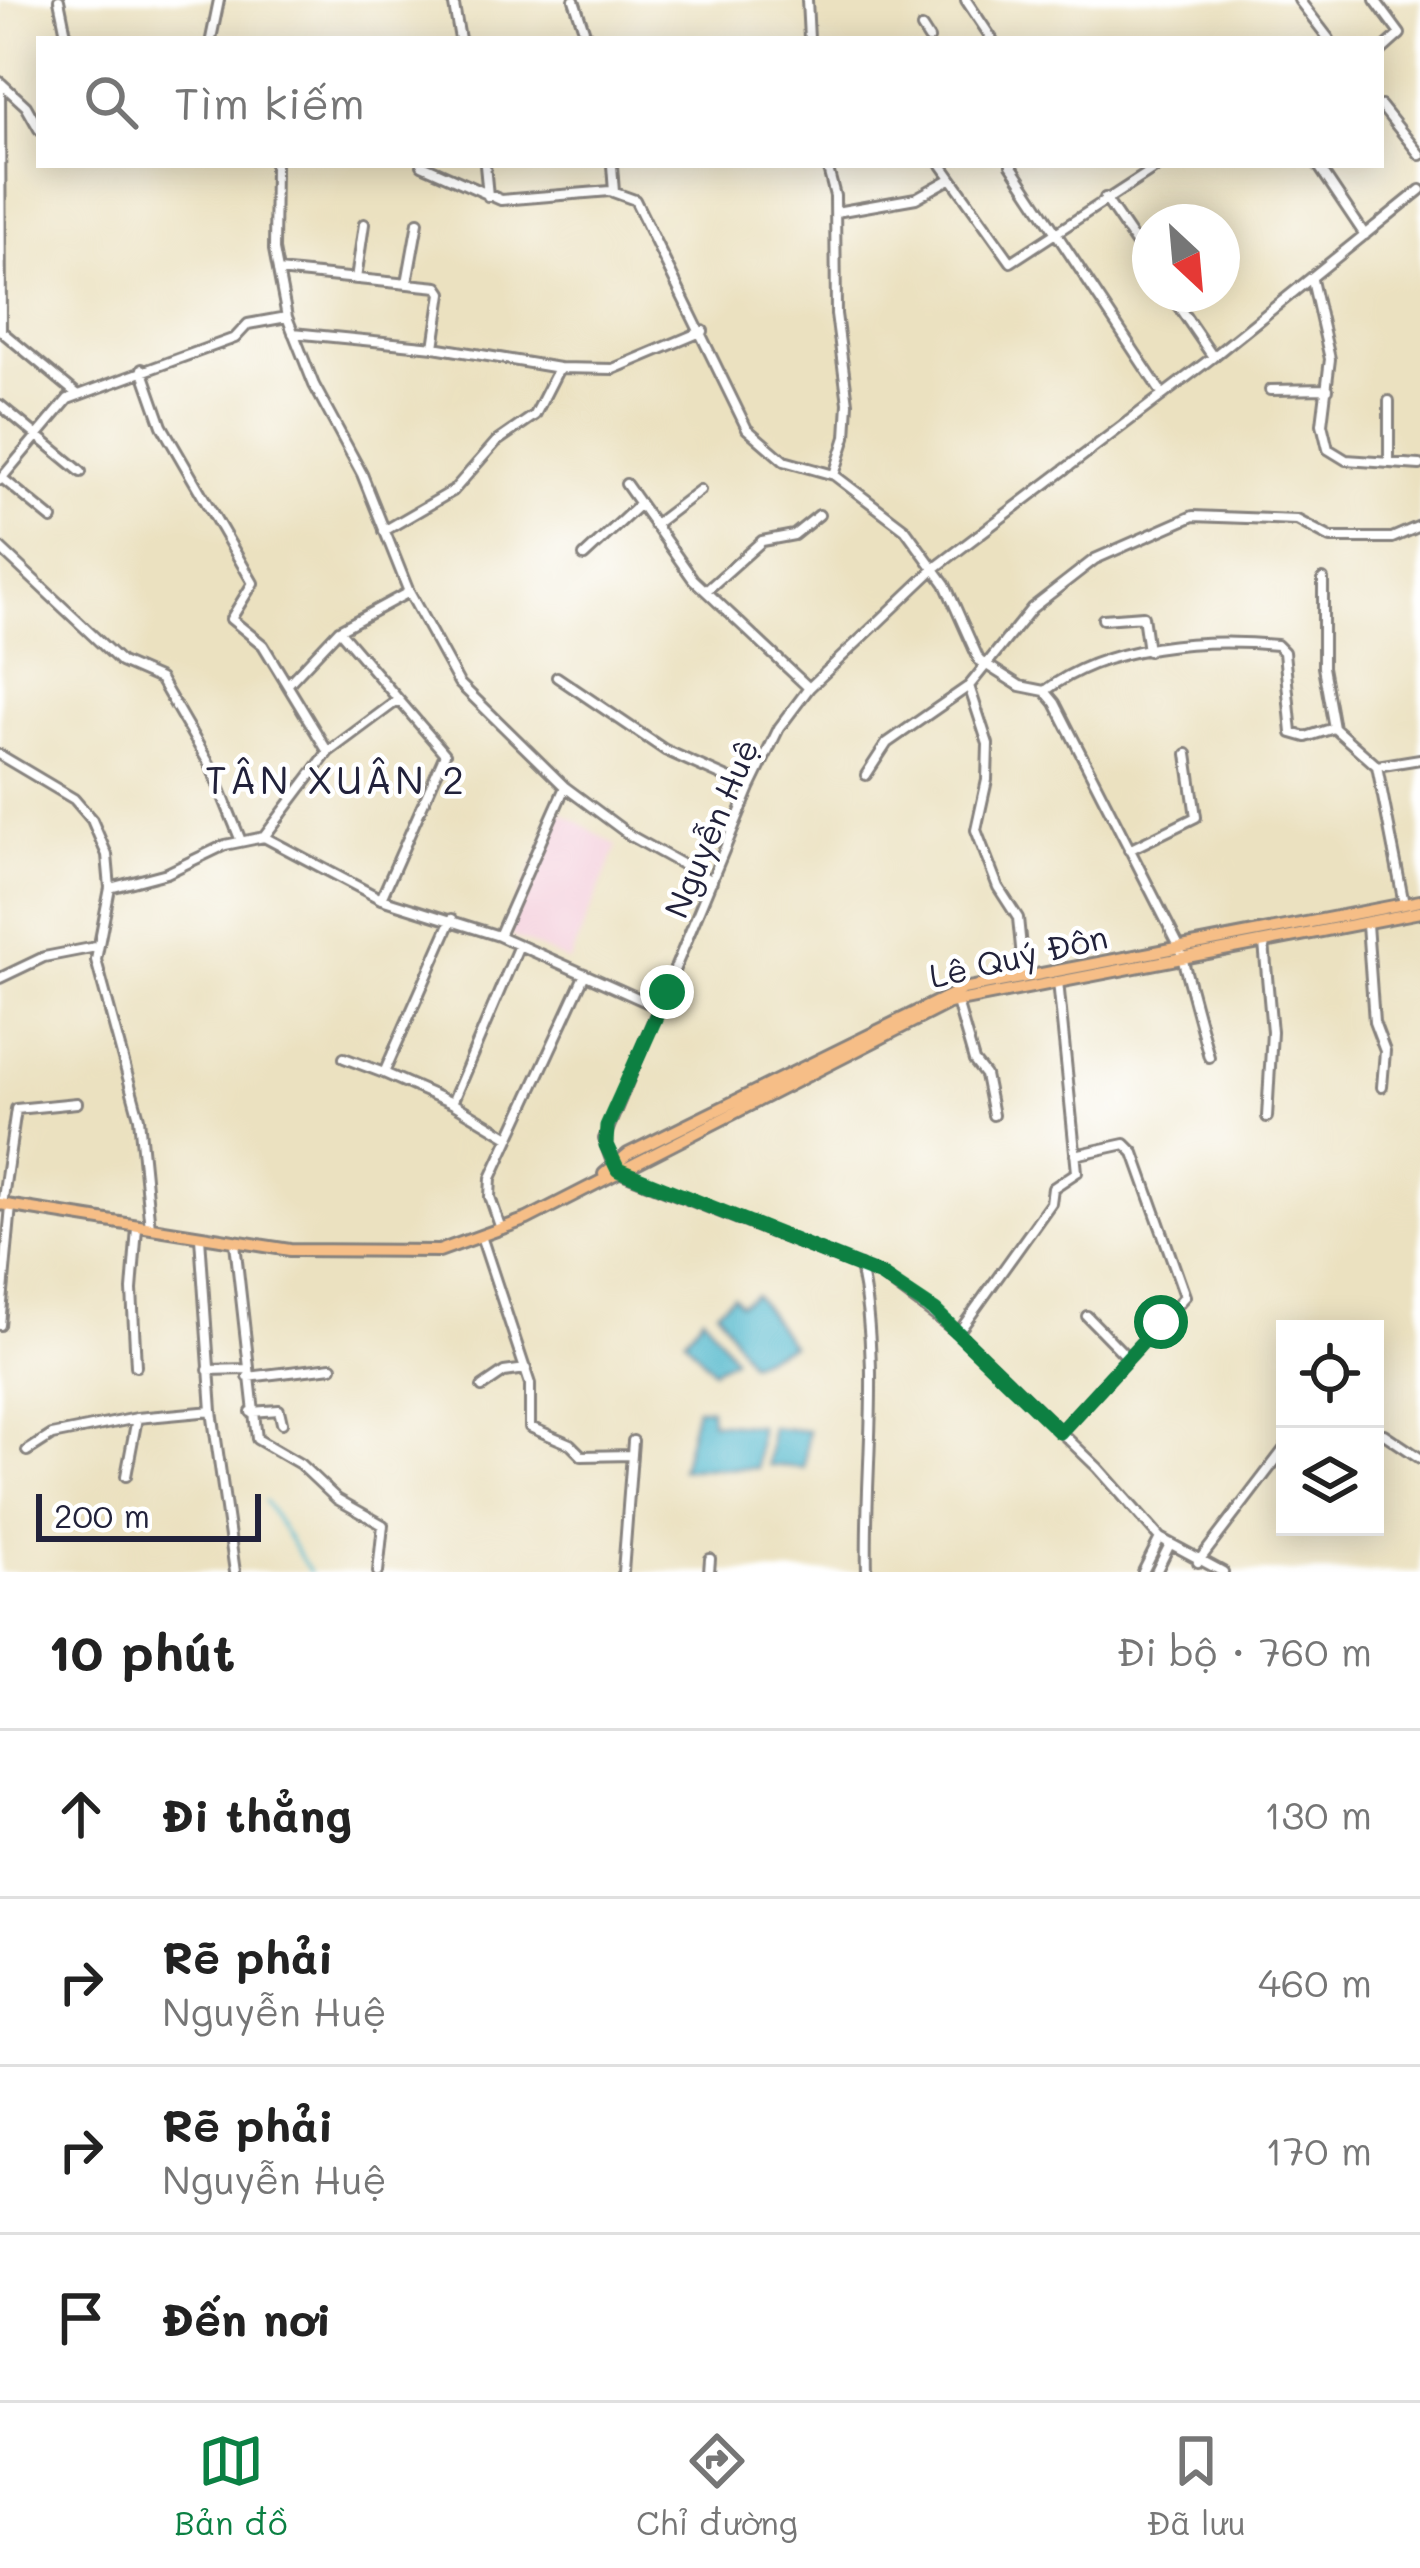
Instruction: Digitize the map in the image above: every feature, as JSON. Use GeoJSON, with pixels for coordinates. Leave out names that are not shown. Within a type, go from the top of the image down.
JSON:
{"type":"FeatureCollection","features":[{"type":"Feature","properties":{"kind":"main road","name":"Lê Quý Đôn"},"geometry":{"type":"LineString","coordinates":[[841,1051],[956,1001],[1420,901]]}},
{"type":"Feature","properties":{"kind":"main road","name":"Lê Quý Đôn"},"geometry":{"type":"LineString","coordinates":[[5,1205],[235,1243],[403,1255],[482,1239],[948,994],[1180,951],[1264,943],[1420,912]]}},
{"type":"Feature","properties":{"kind":"street"},"geometry":{"type":"LineString","coordinates":[[59,0],[66,36]]}},
{"type":"Feature","properties":{"kind":"street"},"geometry":{"type":"LineString","coordinates":[[212,36],[218,0]]}},
{"type":"Feature","properties":{"kind":"street"},"geometry":{"type":"LineString","coordinates":[[453,0],[459,36]]}},
{"type":"Feature","properties":{"kind":"street"},"geometry":{"type":"LineString","coordinates":[[574,0],[586,36]]}},
{"type":"Feature","properties":{"kind":"street"},"geometry":{"type":"LineString","coordinates":[[807,0],[809,36]]}},
{"type":"Feature","properties":{"kind":"street"},"geometry":{"type":"LineString","coordinates":[[966,0],[990,36]]}},
{"type":"Feature","properties":{"kind":"street"},"geometry":{"type":"LineString","coordinates":[[1299,0],[1327,36]]}},
{"type":"Feature","properties":{"kind":"street"},"geometry":{"type":"LineString","coordinates":[[1375,0],[1400,34],[1384,48]]}},
{"type":"Feature","properties":{"kind":"street"},"geometry":{"type":"LineString","coordinates":[[922,28],[927,36]]}},
{"type":"Feature","properties":{"kind":"street"},"geometry":{"type":"LineString","coordinates":[[0,82],[26,106],[36,124]]}},
{"type":"Feature","properties":{"kind":"street"},"geometry":{"type":"LineString","coordinates":[[0,82],[1,331],[77,394]]}},
{"type":"Feature","properties":{"kind":"street"},"geometry":{"type":"LineString","coordinates":[[1384,110],[1420,155]]}},
{"type":"Feature","properties":{"kind":"street"},"geometry":{"type":"LineString","coordinates":[[275,168],[278,271],[293,333],[409,592],[460,683],[565,787],[631,836],[712,880]]}},
{"type":"Feature","properties":{"kind":"street"},"geometry":{"type":"LineString","coordinates":[[428,168],[488,196],[531,202],[614,192],[635,200],[646,213],[747,429],[784,460],[834,475],[905,529],[935,568],[971,649],[987,667],[1020,686],[1045,691],[1100,663],[1148,651],[1204,644],[1277,644],[1283,652],[1292,733],[1302,738],[1334,728]]}},
{"type":"Feature","properties":{"kind":"street"},"geometry":{"type":"LineString","coordinates":[[485,168],[488,196]]}},
{"type":"Feature","properties":{"kind":"street"},"geometry":{"type":"LineString","coordinates":[[612,168],[614,192]]}},
{"type":"Feature","properties":{"kind":"street"},"geometry":{"type":"LineString","coordinates":[[828,168],[836,212],[836,314],[848,422],[834,475]]}},
{"type":"Feature","properties":{"kind":"street"},"geometry":{"type":"LineString","coordinates":[[944,168],[1008,261],[1155,168]]}},
{"type":"Feature","properties":{"kind":"street"},"geometry":{"type":"LineString","coordinates":[[1013,168],[1163,395]]}},
{"type":"Feature","properties":{"kind":"street"},"geometry":{"type":"LineString","coordinates":[[1320,168],[1365,235]]}},
{"type":"Feature","properties":{"kind":"street"},"geometry":{"type":"LineString","coordinates":[[836,212],[916,197],[950,179]]}},
{"type":"Feature","properties":{"kind":"street","name":"Nguyễn Huệ"},"geometry":{"type":"LineString","coordinates":[[615,1167],[604,1139],[607,1126],[751,788],[779,728],[808,688],[935,568],[1214,357],[1420,190]]}},
{"type":"Feature","properties":{"kind":"street"},"geometry":{"type":"LineString","coordinates":[[1105,198],[1132,238]]}},
{"type":"Feature","properties":{"kind":"street"},"geometry":{"type":"LineString","coordinates":[[406,284],[418,223]]}},
{"type":"Feature","properties":{"kind":"street"},"geometry":{"type":"LineString","coordinates":[[356,279],[364,224]]}},
{"type":"Feature","properties":{"kind":"street"},"geometry":{"type":"LineString","coordinates":[[278,271],[442,291],[434,347]]}},
{"type":"Feature","properties":{"kind":"street"},"geometry":{"type":"LineString","coordinates":[[1312,280],[1328,340],[1322,434],[1328,449],[1346,460],[1420,465]]}},
{"type":"Feature","properties":{"kind":"street"},"geometry":{"type":"LineString","coordinates":[[1183,312],[1214,357]]}},
{"type":"Feature","properties":{"kind":"street"},"geometry":{"type":"LineString","coordinates":[[52,519],[0,478],[77,394],[235,338],[248,324],[287,316]]}},
{"type":"Feature","properties":{"kind":"street"},"geometry":{"type":"LineString","coordinates":[[293,333],[434,347],[559,368],[614,369],[703,331]]}},
{"type":"Feature","properties":{"kind":"street"},"geometry":{"type":"LineString","coordinates":[[384,531],[454,491],[496,442],[535,415],[559,368]]}},
{"type":"Feature","properties":{"kind":"street"},"geometry":{"type":"LineString","coordinates":[[142,369],[162,426],[253,584],[231,619],[256,637],[328,752]]}},
{"type":"Feature","properties":{"kind":"street"},"geometry":{"type":"LineString","coordinates":[[1270,390],[1328,389]]}},
{"type":"Feature","properties":{"kind":"street"},"geometry":{"type":"LineString","coordinates":[[1389,401],[1389,463]]}},
{"type":"Feature","properties":{"kind":"street"},"geometry":{"type":"LineString","coordinates":[[0,405],[81,472]]}},
{"type":"Feature","properties":{"kind":"street"},"geometry":{"type":"LineString","coordinates":[[626,484],[706,591],[808,688]]}},
{"type":"Feature","properties":{"kind":"street"},"geometry":{"type":"LineString","coordinates":[[654,525],[700,490]]}},
{"type":"Feature","properties":{"kind":"street"},"geometry":{"type":"LineString","coordinates":[[584,556],[640,504]]}},
{"type":"Feature","properties":{"kind":"street"},"geometry":{"type":"LineString","coordinates":[[706,591],[762,542],[794,535],[819,515]]}},
{"type":"Feature","properties":{"kind":"street"},"geometry":{"type":"LineString","coordinates":[[866,775],[903,728],[969,686],[1032,608],[1088,563],[1193,516],[1293,519],[1324,537],[1391,538],[1420,526]]}},
{"type":"Feature","properties":{"kind":"street"},"geometry":{"type":"LineString","coordinates":[[0,548],[121,662],[160,679],[211,767],[241,841]]}},
{"type":"Feature","properties":{"kind":"street"},"geometry":{"type":"LineString","coordinates":[[1323,579],[1323,667],[1334,728],[1377,766],[1404,904]]}},
{"type":"Feature","properties":{"kind":"street"},"geometry":{"type":"LineString","coordinates":[[289,683],[339,630],[409,592]]}},
{"type":"Feature","properties":{"kind":"street"},"geometry":{"type":"LineString","coordinates":[[1103,619],[1143,616],[1148,651]]}},
{"type":"Feature","properties":{"kind":"street"},"geometry":{"type":"LineString","coordinates":[[339,630],[442,747],[445,758],[381,899]]}},
{"type":"Feature","properties":{"kind":"street"},"geometry":{"type":"LineString","coordinates":[[557,677],[665,750],[751,788]]}},
{"type":"Feature","properties":{"kind":"street"},"geometry":{"type":"LineString","coordinates":[[969,686],[988,744],[987,780],[976,830],[998,887],[1018,918],[1024,977]]}},
{"type":"Feature","properties":{"kind":"street"},"geometry":{"type":"LineString","coordinates":[[1045,691],[1072,732],[1180,951],[1209,1057]]}},
{"type":"Feature","properties":{"kind":"street"},"geometry":{"type":"LineString","coordinates":[[264,837],[328,752],[398,700]]}},
{"type":"Feature","properties":{"kind":"street"},"geometry":{"type":"LineString","coordinates":[[1129,850],[1196,817],[1187,754]]}},
{"type":"Feature","properties":{"kind":"street"},"geometry":{"type":"LineString","coordinates":[[0,755],[63,790],[85,809],[107,855],[110,888],[96,947],[102,997],[139,1118],[144,1229],[132,1290],[136,1366]]}},
{"type":"Feature","properties":{"kind":"street"},"geometry":{"type":"LineString","coordinates":[[1377,766],[1420,759]]}},
{"type":"Feature","properties":{"kind":"street"},"geometry":{"type":"LineString","coordinates":[[499,936],[565,787]]}},
{"type":"Feature","properties":{"kind":"street"},"geometry":{"type":"LineString","coordinates":[[110,888],[156,877],[241,841],[264,837],[381,899],[499,936],[660,1008]]}},
{"type":"Feature","properties":{"kind":"street"},"geometry":{"type":"LineString","coordinates":[[384,1073],[452,919]]}},
{"type":"Feature","properties":{"kind":"street"},"geometry":{"type":"LineString","coordinates":[[1367,924],[1374,1022],[1385,1051],[1382,1087]]}},
{"type":"Feature","properties":{"kind":"street"},"geometry":{"type":"LineString","coordinates":[[1264,943],[1273,1032],[1267,1117]]}},
{"type":"Feature","properties":{"kind":"street"},"geometry":{"type":"LineString","coordinates":[[452,1103],[519,945]]}},
{"type":"Feature","properties":{"kind":"street"},"geometry":{"type":"LineString","coordinates":[[0,978],[44,956],[96,947]]}},
{"type":"Feature","properties":{"kind":"street"},"geometry":{"type":"LineString","coordinates":[[502,1230],[490,1197],[491,1178],[586,974]]}},
{"type":"Feature","properties":{"kind":"street"},"geometry":{"type":"LineString","coordinates":[[958,1333],[1052,1203],[1053,1188],[1074,1177],[1058,981]]}},
{"type":"Feature","properties":{"kind":"street"},"geometry":{"type":"LineString","coordinates":[[956,1001],[974,1061],[985,1075],[993,1115]]}},
{"type":"Feature","properties":{"kind":"street"},"geometry":{"type":"LineString","coordinates":[[344,1058],[452,1103],[509,1137]]}},
{"type":"Feature","properties":{"kind":"street"},"geometry":{"type":"LineString","coordinates":[[0,1325],[5,1205],[16,1109],[77,1103]]}},
{"type":"Feature","properties":{"kind":"street"},"geometry":{"type":"LineString","coordinates":[[1060,1432],[1184,1292],[1134,1153],[1125,1144],[1075,1155]]}},
{"type":"Feature","properties":{"kind":"street"},"geometry":{"type":"LineString","coordinates":[[615,1167],[860,1264],[958,1333],[1160,1538],[1223,1572]]}},
{"type":"Feature","properties":{"kind":"street"},"geometry":{"type":"LineString","coordinates":[[200,1238],[212,1411],[235,1572]]}},
{"type":"Feature","properties":{"kind":"street"},"geometry":{"type":"LineString","coordinates":[[482,1239],[526,1370],[527,1420],[534,1431],[570,1444],[582,1456],[632,1455]]}},
{"type":"Feature","properties":{"kind":"street"},"geometry":{"type":"LineString","coordinates":[[235,1243],[251,1412],[261,1443],[301,1464],[337,1499],[383,1525],[378,1572]]}},
{"type":"Feature","properties":{"kind":"street"},"geometry":{"type":"LineString","coordinates":[[860,1264],[873,1369],[864,1476],[867,1572]]}},
{"type":"Feature","properties":{"kind":"street"},"geometry":{"type":"LineString","coordinates":[[1087,1316],[1128,1358]]}},
{"type":"Feature","properties":{"kind":"street"},"geometry":{"type":"LineString","coordinates":[[208,1370],[247,1373],[332,1367]]}},
{"type":"Feature","properties":{"kind":"street"},"geometry":{"type":"LineString","coordinates":[[482,1387],[499,1374],[526,1370]]}},
{"type":"Feature","properties":{"kind":"street"},"geometry":{"type":"LineString","coordinates":[[251,1412],[279,1410],[282,1423]]}},
{"type":"Feature","properties":{"kind":"street"},"geometry":{"type":"LineString","coordinates":[[27,1451],[52,1435],[137,1418],[212,1411]]}},
{"type":"Feature","properties":{"kind":"street"},"geometry":{"type":"LineString","coordinates":[[127,1476],[137,1418]]}},
{"type":"Feature","properties":{"kind":"street"},"geometry":{"type":"LineString","coordinates":[[1384,1434],[1420,1458]]}},
{"type":"Feature","properties":{"kind":"street"},"geometry":{"type":"LineString","coordinates":[[623,1572],[633,1441]]}},
{"type":"Feature","properties":{"kind":"street"},"geometry":{"type":"LineString","coordinates":[[1198,1562],[1276,1460]]}},
{"type":"Feature","properties":{"kind":"street"},"geometry":{"type":"LineString","coordinates":[[1143,1572],[1160,1538]]}},
{"type":"Feature","properties":{"kind":"street"},"geometry":{"type":"LineString","coordinates":[[1156,1572],[1170,1544]]}},
{"type":"Feature","properties":{"kind":"street"},"geometry":{"type":"LineString","coordinates":[[709,1572],[710,1559]]}},
{"type":"Feature","properties":{"kind":"shaded area"},"geometry":{"type":"Polygon","coordinates":[[[559,810],[617,846],[569,962],[503,932],[559,810]]]}},
{"type":"Feature","properties":{"kind":"water"},"geometry":{"type":"Polygon","coordinates":[[[755,1295],[791,1345],[749,1363],[717,1309],[733,1296],[740,1304],[755,1295]]]}},
{"type":"Feature","properties":{"kind":"water"},"geometry":{"type":"Polygon","coordinates":[[[703,1315],[734,1358],[713,1370],[685,1339],[703,1315]]]}},
{"type":"Feature","properties":{"kind":"water"},"geometry":{"type":"Polygon","coordinates":[[[696,1408],[710,1408],[711,1422],[759,1426],[757,1468],[681,1469],[696,1408]]]}},
{"type":"Feature","properties":{"kind":"water"},"geometry":{"type":"Polygon","coordinates":[[[771,1427],[808,1431],[804,1468],[768,1465],[771,1427]]]}},
{"type":"Feature","properties":{"kind":"waterway"},"geometry":{"type":"LineString","coordinates":[[265,1501],[310,1572]]}},
{"type":"Feature","properties":{"kind":"district","name":"TÂN XUÂN 2"},"geometry":{"type":"Point","coordinates":[336,778]}},
{"type":"Feature","properties":{"kind":"route"},"geometry":{"type":"LineString","coordinates":[[667,992],[607,1126],[604,1139],[618,1170],[881,1275],[935,1311],[1060,1432],[1161,1322]]}}]}
